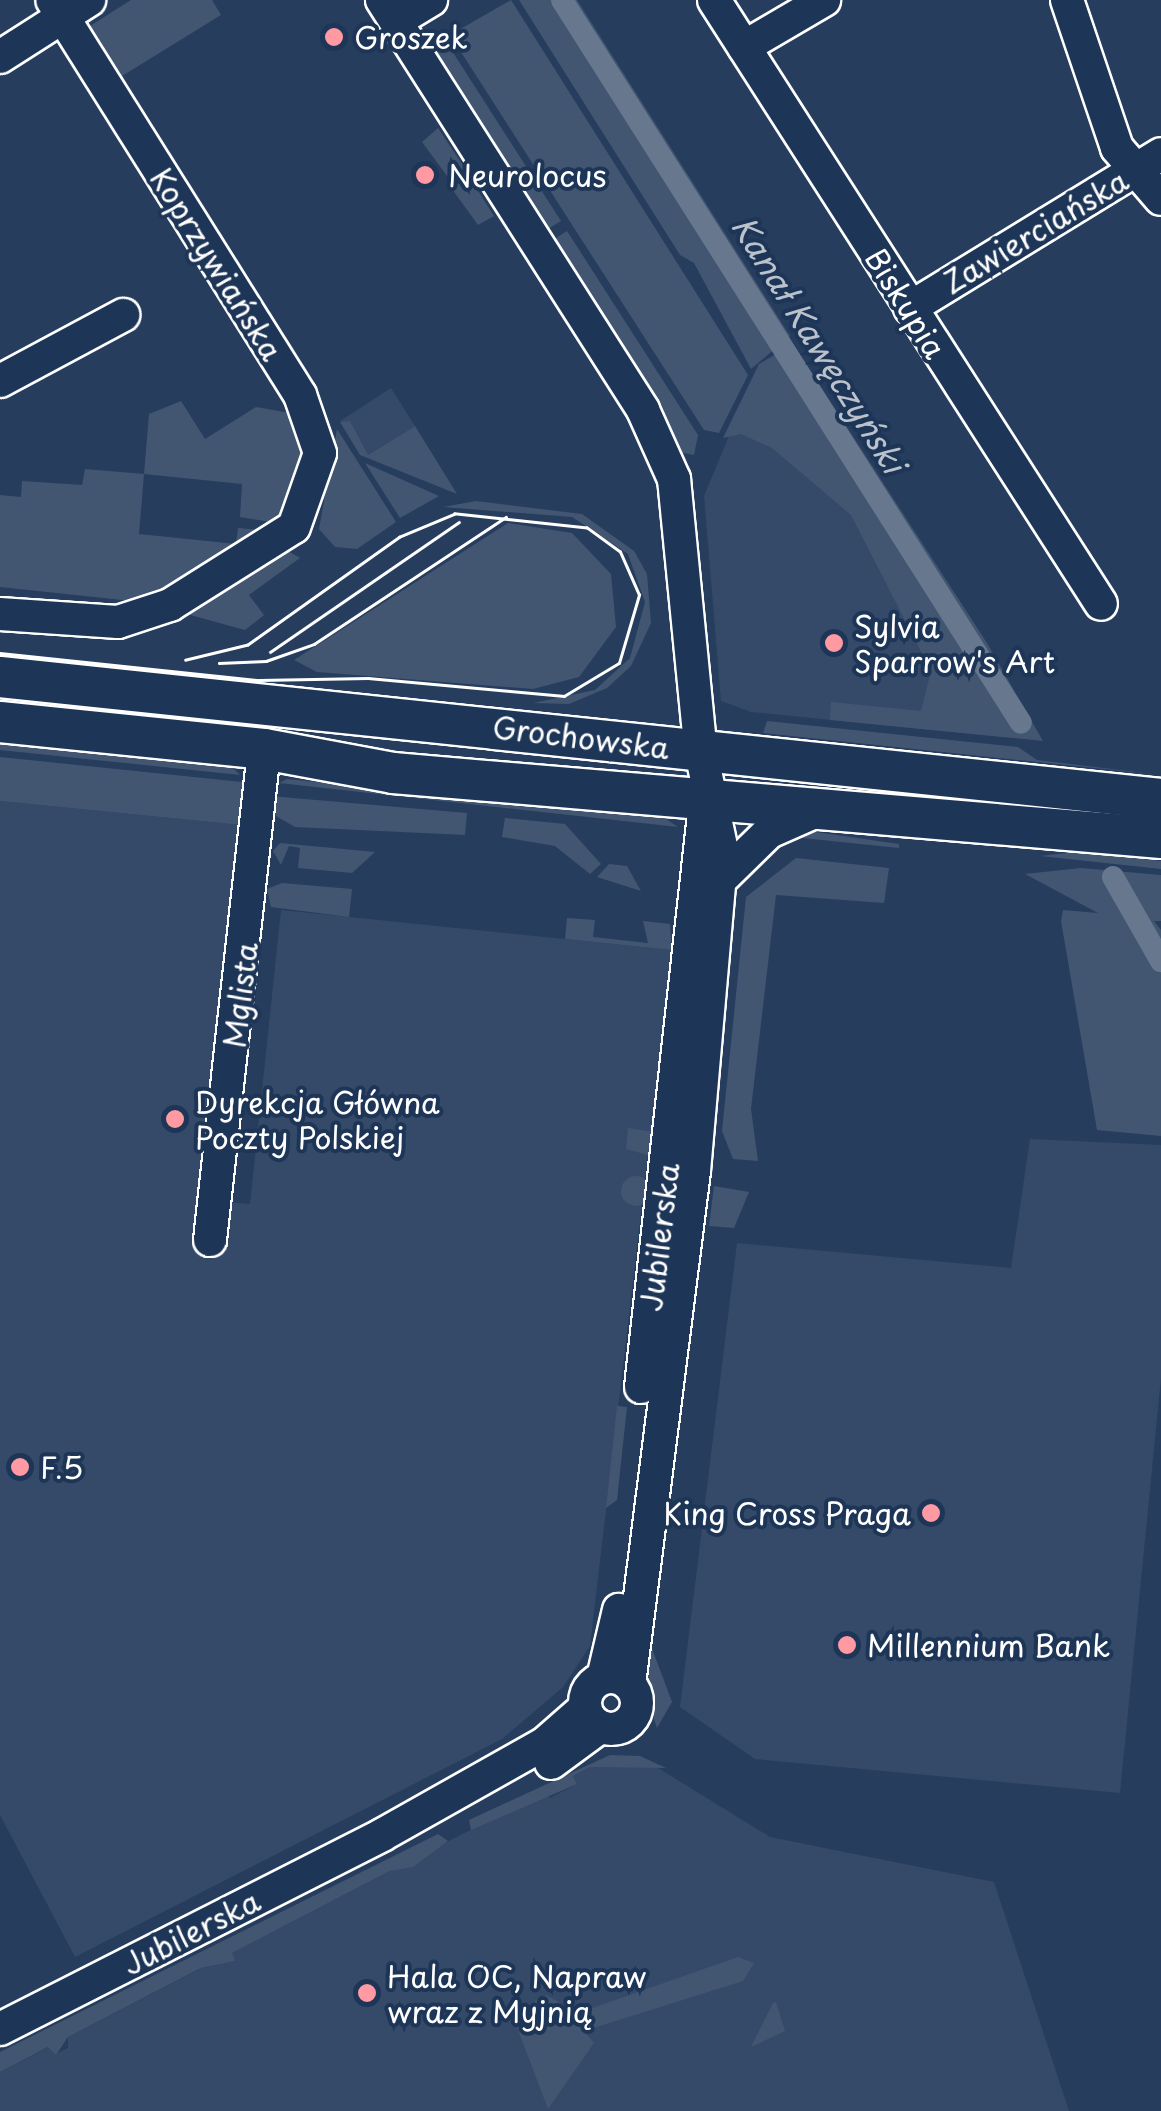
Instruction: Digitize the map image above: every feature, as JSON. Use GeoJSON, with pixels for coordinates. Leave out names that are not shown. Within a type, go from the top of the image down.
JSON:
{"type":"FeatureCollection","features":[{"type":"Feature","properties":{"kind":"main road","name":"Grochowska"},"geometry":{"type":"LineString","coordinates":[[0,677],[1161,800]]}},
{"type":"Feature","properties":{"kind":"main road","name":"Grochowska"},"geometry":{"type":"LineString","coordinates":[[0,722],[264,749],[393,773],[833,804],[1161,838]]}},
{"type":"Feature","properties":{"kind":"street"},"geometry":{"type":"LineString","coordinates":[[389,11],[432,0]]}},
{"type":"Feature","properties":{"kind":"street","name":"Biskupia"},"geometry":{"type":"LineString","coordinates":[[714,0],[1100,604]]}},
{"type":"Feature","properties":{"kind":"street"},"geometry":{"type":"LineString","coordinates":[[744,48],[824,0]]}},
{"type":"Feature","properties":{"kind":"street"},"geometry":{"type":"LineString","coordinates":[[1067,0],[1132,172],[1161,199]]}},
{"type":"Feature","properties":{"kind":"street"},"geometry":{"type":"LineString","coordinates":[[0,57],[68,6]]}},
{"type":"Feature","properties":{"kind":"street","name":"Koprzywiańska"},"geometry":{"type":"LineString","coordinates":[[0,614],[144,617],[283,536],[316,486],[314,426],[68,6]]}},
{"type":"Feature","properties":{"kind":"street","name":"Jubilerska"},"geometry":{"type":"LineString","coordinates":[[389,11],[643,410],[674,479],[701,752],[707,795],[722,851],[694,1171],[616,1681]]}},
{"type":"Feature","properties":{"kind":"street","name":"Zawierciańska"},"geometry":{"type":"LineString","coordinates":[[910,308],[1161,154]]}},
{"type":"Feature","properties":{"kind":"street"},"geometry":{"type":"LineString","coordinates":[[0,380],[123,315]]}},
{"type":"Feature","properties":{"kind":"street","name":"Mglista"},"geometry":{"type":"LineString","coordinates":[[210,1240],[264,749]]}},
{"type":"Feature","properties":{"kind":"street","name":"Jubilerska"},"geometry":{"type":"LineString","coordinates":[[616,1681],[618,1617],[707,795]]}},
{"type":"Feature","properties":{"kind":"street"},"geometry":{"type":"LineString","coordinates":[[719,881],[769,832],[833,804]]}},
{"type":"Feature","properties":{"kind":"street"},"geometry":{"type":"LineString","coordinates":[[616,1681],[634,1716],[592,1717],[616,1681]]}},
{"type":"Feature","properties":{"kind":"street","name":"Jubilerska"},"geometry":{"type":"LineString","coordinates":[[0,2029],[382,1835],[592,1717]]}},
{"type":"Feature","properties":{"kind":"shaded area"},"geometry":{"type":"Polygon","coordinates":[[[131,0],[212,0],[221,15],[122,76],[90,26],[131,0]]]}},
{"type":"Feature","properties":{"kind":"shaded area"},"geometry":{"type":"Polygon","coordinates":[[[511,0],[748,375],[719,433],[704,430],[450,35],[511,0]]]}},
{"type":"Feature","properties":{"kind":"shaded area"},"geometry":{"type":"Polygon","coordinates":[[[519,0],[577,0],[790,336],[751,369],[694,263],[680,255],[519,0]]]}},
{"type":"Feature","properties":{"kind":"shaded area"},"geometry":{"type":"Polygon","coordinates":[[[445,40],[561,221],[543,232],[429,51],[445,40]]]}},
{"type":"Feature","properties":{"kind":"shaded area"},"geometry":{"type":"Polygon","coordinates":[[[438,128],[466,170],[450,180],[422,142],[438,128]]]}},
{"type":"Feature","properties":{"kind":"shaded area"},"geometry":{"type":"Polygon","coordinates":[[[468,175],[494,216],[478,225],[452,189],[468,175]]]}},
{"type":"Feature","properties":{"kind":"shaded area"},"geometry":{"type":"Polygon","coordinates":[[[567,231],[698,435],[694,455],[678,452],[550,242],[567,231]]]}},
{"type":"Feature","properties":{"kind":"shaded area"},"geometry":{"type":"Polygon","coordinates":[[[793,344],[987,643],[1043,741],[830,720],[831,702],[921,711],[931,671],[851,515],[772,448],[741,434],[723,438],[759,364],[793,344]]]}},
{"type":"Feature","properties":{"kind":"shaded area"},"geometry":{"type":"Polygon","coordinates":[[[759,364],[1002,737],[751,712],[721,701],[704,496],[759,364]]]}},
{"type":"Feature","properties":{"kind":"shaded area"},"geometry":{"type":"Polygon","coordinates":[[[391,388],[415,426],[368,455],[340,421],[391,388]]]}},
{"type":"Feature","properties":{"kind":"shaded area"},"geometry":{"type":"Polygon","coordinates":[[[181,401],[205,439],[256,407],[296,414],[303,481],[276,523],[240,517],[242,484],[144,474],[149,414],[181,401]]]}},
{"type":"Feature","properties":{"kind":"shaded area"},"geometry":{"type":"Polygon","coordinates":[[[350,421],[368,455],[415,426],[457,494],[360,455],[340,422],[350,421]]]}},
{"type":"Feature","properties":{"kind":"shaded area"},"geometry":{"type":"Polygon","coordinates":[[[337,429],[396,522],[357,549],[335,547],[319,529],[337,429]]]}},
{"type":"Feature","properties":{"kind":"shaded area"},"geometry":{"type":"Polygon","coordinates":[[[365,463],[439,496],[400,518],[365,463]]]}},
{"type":"Feature","properties":{"kind":"shaded area"},"geometry":{"type":"Polygon","coordinates":[[[85,469],[144,474],[139,534],[236,544],[238,528],[267,531],[141,602],[0,587],[0,495],[21,497],[22,481],[82,485],[85,469]]]}},
{"type":"Feature","properties":{"kind":"shaded area"},"geometry":{"type":"Polygon","coordinates":[[[476,501],[582,514],[634,551],[647,574],[651,623],[631,666],[607,688],[569,704],[533,703],[595,690],[630,658],[645,602],[628,554],[572,517],[443,507],[476,501]]]}},
{"type":"Feature","properties":{"kind":"shaded area"},"geometry":{"type":"Polygon","coordinates":[[[508,523],[572,533],[611,574],[616,627],[579,677],[533,689],[317,672],[294,660],[508,523]]]}},
{"type":"Feature","properties":{"kind":"shaded area"},"geometry":{"type":"Polygon","coordinates":[[[283,548],[300,558],[249,595],[264,615],[245,630],[183,613],[283,548]]]}},
{"type":"Feature","properties":{"kind":"shaded area"},"geometry":{"type":"Polygon","coordinates":[[[767,721],[1018,747],[1037,760],[1161,775],[763,733],[767,721]]]}},
{"type":"Feature","properties":{"kind":"shaded area"},"geometry":{"type":"Polygon","coordinates":[[[0,741],[230,765],[240,775],[0,750],[0,741]]]}},
{"type":"Feature","properties":{"kind":"shaded area"},"geometry":{"type":"Polygon","coordinates":[[[0,757],[242,782],[241,825],[0,801],[0,757]]]}},
{"type":"Feature","properties":{"kind":"shaded area"},"geometry":{"type":"Polygon","coordinates":[[[287,779],[663,817],[678,827],[279,783],[287,779]]]}},
{"type":"Feature","properties":{"kind":"shaded area"},"geometry":{"type":"Polygon","coordinates":[[[270,796],[467,813],[465,835],[295,827],[276,816],[270,796]]]}},
{"type":"Feature","properties":{"kind":"shaded area"},"geometry":{"type":"Polygon","coordinates":[[[0,801],[241,825],[226,1202],[250,1204],[281,910],[672,950],[590,1646],[563,1687],[502,1739],[75,1957],[0,1815],[0,801]]]}},
{"type":"Feature","properties":{"kind":"shaded area"},"geometry":{"type":"Polygon","coordinates":[[[505,818],[565,824],[601,864],[590,874],[555,846],[502,837],[505,818]]]}},
{"type":"Feature","properties":{"kind":"shaded area"},"geometry":{"type":"Polygon","coordinates":[[[809,831],[899,844],[899,848],[783,836],[809,831]]]}},
{"type":"Feature","properties":{"kind":"shaded area"},"geometry":{"type":"Polygon","coordinates":[[[280,843],[375,852],[352,873],[298,868],[300,848],[289,846],[281,865],[273,851],[280,843]]]}},
{"type":"Feature","properties":{"kind":"shaded area"},"geometry":{"type":"Polygon","coordinates":[[[1075,852],[1161,861],[1161,869],[1040,856],[1075,852]]]}},
{"type":"Feature","properties":{"kind":"shaded area"},"geometry":{"type":"Polygon","coordinates":[[[796,858],[889,868],[884,903],[776,895],[751,1109],[758,1161],[733,1159],[722,1131],[746,897],[796,858]]]}},
{"type":"Feature","properties":{"kind":"shaded area"},"geometry":{"type":"Polygon","coordinates":[[[609,864],[627,866],[641,891],[597,877],[609,864]]]}},
{"type":"Feature","properties":{"kind":"shaded area"},"geometry":{"type":"Polygon","coordinates":[[[1081,868],[1161,875],[1161,921],[1154,921],[1161,930],[1161,1136],[1097,1130],[1061,921],[1063,910],[1098,913],[1025,874],[1081,868]]]}},
{"type":"Feature","properties":{"kind":"shaded area"},"geometry":{"type":"Polygon","coordinates":[[[282,883],[352,889],[349,917],[271,907],[267,889],[282,883]]]}},
{"type":"Feature","properties":{"kind":"shaded area"},"geometry":{"type":"Polygon","coordinates":[[[567,918],[595,920],[593,937],[648,943],[643,921],[670,924],[672,950],[565,939],[567,918]]]}},
{"type":"Feature","properties":{"kind":"shaded area"},"geometry":{"type":"Polygon","coordinates":[[[628,1128],[654,1132],[652,1156],[626,1149],[628,1128]]]}},
{"type":"Feature","properties":{"kind":"shaded area","name":"King Cross Praga"},"geometry":{"type":"Polygon","coordinates":[[[1030,1139],[1161,1145],[1161,1378],[1120,1793],[755,1759],[680,1707],[737,1243],[1011,1268],[1030,1139]]]}},
{"type":"Feature","properties":{"kind":"shaded area"},"geometry":{"type":"Polygon","coordinates":[[[636,1176],[650,1185],[651,1191],[642,1205],[636,1206],[622,1197],[621,1191],[630,1177],[636,1176]]]}},
{"type":"Feature","properties":{"kind":"shaded area"},"geometry":{"type":"Polygon","coordinates":[[[714,1186],[749,1192],[734,1228],[709,1226],[714,1186]]]}},
{"type":"Feature","properties":{"kind":"shaded area"},"geometry":{"type":"Polygon","coordinates":[[[617,1406],[627,1407],[617,1500],[606,1508],[617,1406]]]}},
{"type":"Feature","properties":{"kind":"shaded area"},"geometry":{"type":"Polygon","coordinates":[[[647,1635],[672,1702],[657,1728],[642,1682],[647,1635]]]}},
{"type":"Feature","properties":{"kind":"shaded area"},"geometry":{"type":"Polygon","coordinates":[[[610,1755],[640,1756],[666,1768],[590,1767],[573,1776],[577,1784],[471,1830],[469,1820],[610,1755]]]}},
{"type":"Feature","properties":{"kind":"shaded area"},"geometry":{"type":"Polygon","coordinates":[[[650,1763],[770,1837],[994,1882],[1069,2111],[0,2111],[0,2072],[49,2047],[55,2054],[68,2048],[68,2037],[202,1968],[234,1961],[231,1953],[546,1791],[550,1798],[577,1784],[573,1776],[590,1767],[650,1763]]]}},
{"type":"Feature","properties":{"kind":"shaded area"},"geometry":{"type":"Polygon","coordinates":[[[438,1834],[448,1841],[413,1867],[390,1871],[232,1953],[235,1961],[201,1968],[68,2037],[56,2055],[48,2047],[0,2072],[0,2052],[438,1834]]]}},
{"type":"Feature","properties":{"kind":"shaded area"},"geometry":{"type":"Polygon","coordinates":[[[738,1957],[754,1963],[743,1981],[584,2031],[594,2043],[548,2109],[512,2014],[546,1995],[578,2013],[738,1957]]]}},
{"type":"Feature","properties":{"kind":"shaded area"},"geometry":{"type":"Polygon","coordinates":[[[776,2002],[785,2031],[751,2047],[773,2003],[776,2002]]]}},
{"type":"Feature","properties":{"kind":"waterway","name":"Kanał Kawęczyński"},"geometry":{"type":"LineString","coordinates":[[562,0],[1021,723]]}},
{"type":"Feature","properties":{"kind":"waterway","name":"Kanał Kawęczyński"},"geometry":{"type":"LineString","coordinates":[[1113,877],[1161,961]]}},
{"type":"Feature","properties":{"kind":"tram line"},"geometry":{"type":"LineString","coordinates":[[0,653],[259,680],[368,678],[564,696],[619,663],[639,595],[620,552],[587,528],[455,514],[400,537],[248,645],[186,660]]}},
{"type":"Feature","properties":{"kind":"tram line"},"geometry":{"type":"LineString","coordinates":[[219,663],[266,661],[314,644],[506,517]]}},
{"type":"Feature","properties":{"kind":"tram line"},"geometry":{"type":"LineString","coordinates":[[270,652],[459,522]]}},
{"type":"Feature","properties":{"kind":"place","name":"Groszek"},"geometry":{"type":"Point","coordinates":[334,37]}},
{"type":"Feature","properties":{"kind":"place","name":"Neurolocus"},"geometry":{"type":"Point","coordinates":[425,175]}},
{"type":"Feature","properties":{"kind":"place","name":"Sylvia Sparrow's Art"},"geometry":{"type":"Point","coordinates":[834,643]}},
{"type":"Feature","properties":{"kind":"place","name":"Dyrekcja Główna Poczty Polskiej"},"geometry":{"type":"Point","coordinates":[175,1119]}},
{"type":"Feature","properties":{"kind":"place","name":"F.5"},"geometry":{"type":"Point","coordinates":[20,1467]}},
{"type":"Feature","properties":{"kind":"place","name":"King Cross Praga"},"geometry":{"type":"Point","coordinates":[931,1513]}},
{"type":"Feature","properties":{"kind":"place","name":"Millennium Bank"},"geometry":{"type":"Point","coordinates":[847,1645]}},
{"type":"Feature","properties":{"kind":"place","name":"Hala OC, Napraw wraz z Myjnią"},"geometry":{"type":"Point","coordinates":[367,1993]}}]}
